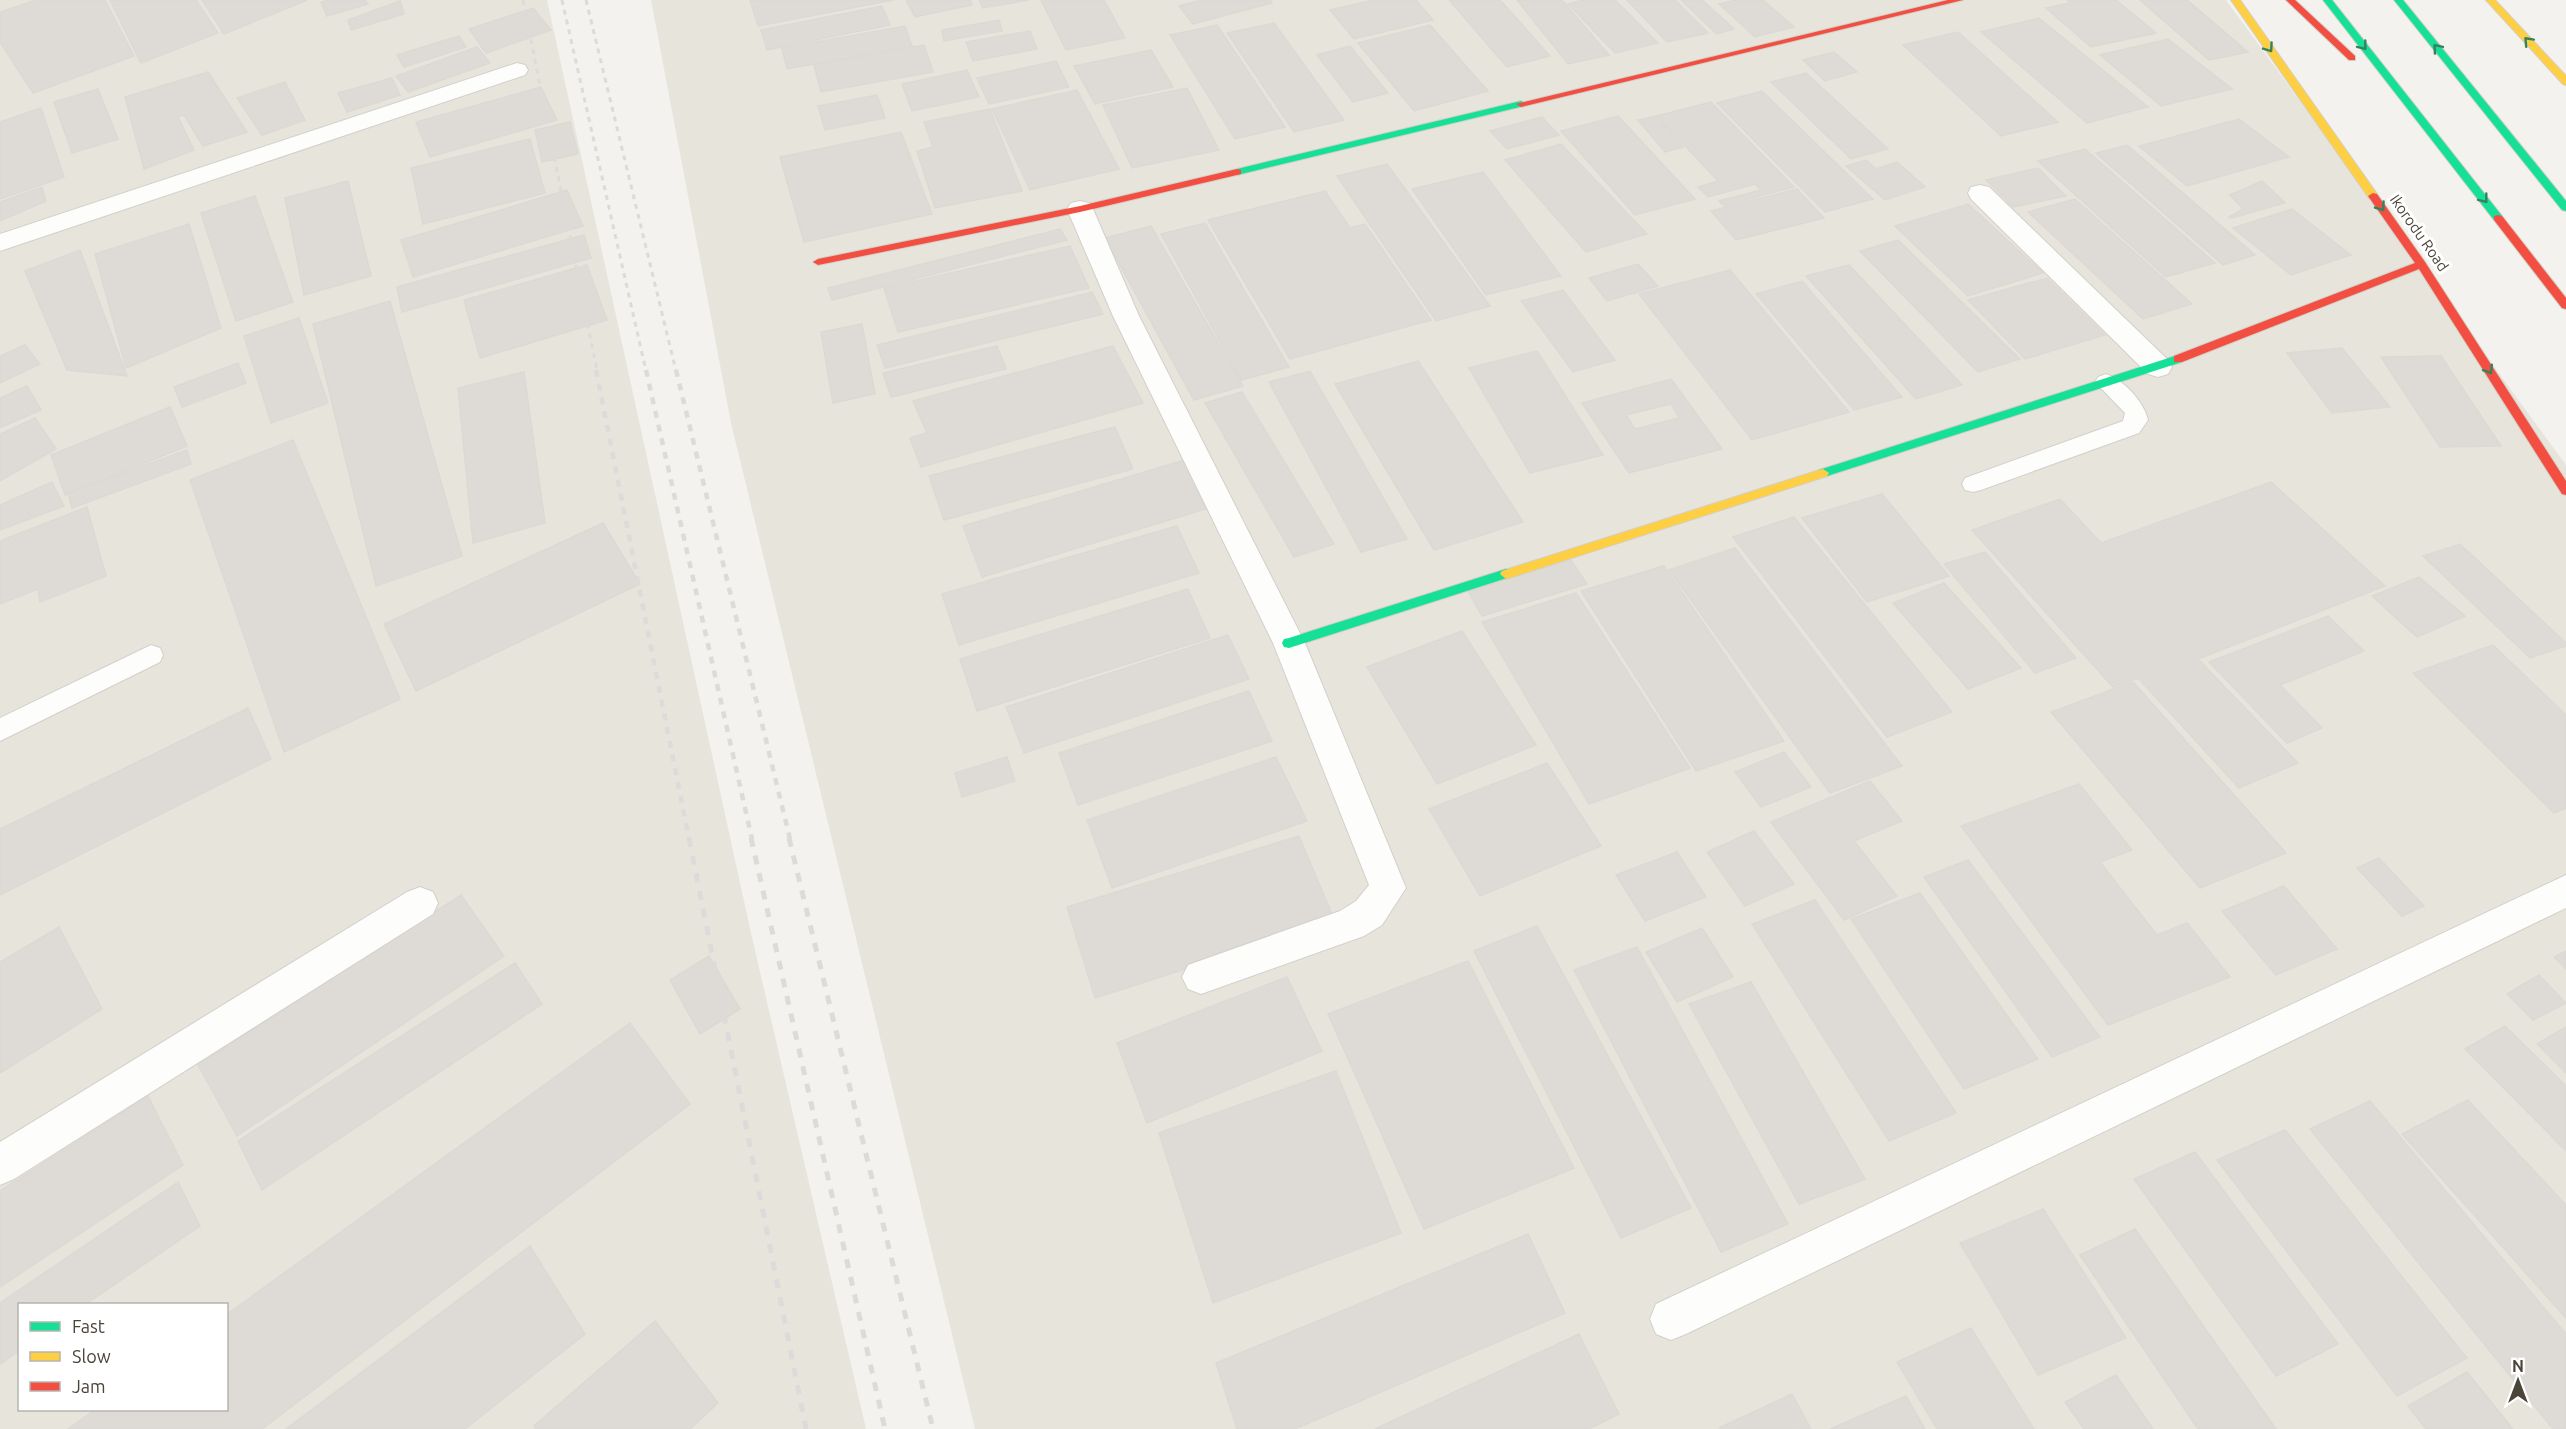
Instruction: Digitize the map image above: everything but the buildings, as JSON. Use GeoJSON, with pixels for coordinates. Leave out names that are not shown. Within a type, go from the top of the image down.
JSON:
{"type":"FeatureCollection","features":[{"type":"Feature","properties":{"kind":"main road"},"geometry":{"type":"LineString","coordinates":[[818,261],[1080,209],[1959,0]]}},
{"type":"Feature","properties":{"kind":"main road","name":"Ikorodu Road"},"geometry":{"type":"LineString","coordinates":[[2235,0],[2421,264],[2566,491]]}},
{"type":"Feature","properties":{"kind":"main road"},"geometry":{"type":"LineString","coordinates":[[2290,0],[2425,125]]}},
{"type":"Feature","properties":{"kind":"main road"},"geometry":{"type":"LineString","coordinates":[[2327,0],[2566,305]]}},
{"type":"Feature","properties":{"kind":"main road"},"geometry":{"type":"LineString","coordinates":[[2398,0],[2566,208]]}},
{"type":"Feature","properties":{"kind":"main road"},"geometry":{"type":"LineString","coordinates":[[2490,0],[2566,82]]}},
{"type":"Feature","properties":{"kind":"main road"},"geometry":{"type":"LineString","coordinates":[[2459,74],[2533,145]]}},
{"type":"Feature","properties":{"kind":"main road"},"geometry":{"type":"LineString","coordinates":[[2533,261],[2566,316]]}},
{"type":"Feature","properties":{"kind":"main road"},"geometry":{"type":"LineString","coordinates":[[1288,643],[2158,367],[2421,264]]}},
{"type":"Feature","properties":{"kind":"street"},"geometry":{"type":"LineString","coordinates":[[0,243],[517,70]]}},
{"type":"Feature","properties":{"kind":"street"},"geometry":{"type":"LineString","coordinates":[[1980,193],[2158,367]]}},
{"type":"Feature","properties":{"kind":"street"},"geometry":{"type":"LineString","coordinates":[[1080,209],[1126,316],[1288,643],[1389,888],[1369,913],[1351,924],[1201,977]]}},
{"type":"Feature","properties":{"kind":"street"},"geometry":{"type":"LineString","coordinates":[[1671,1319],[2566,891]]}},
{"type":"Feature","properties":{"kind":"street"},"geometry":{"type":"LineString","coordinates":[[0,1165],[420,903]]}},
{"type":"Feature","properties":{"kind":"lane"},"geometry":{"type":"LineString","coordinates":[[1973,484],[2131,427],[2137,420],[2135,410],[2106,382]]}},
{"type":"Feature","properties":{"kind":"lane"},"geometry":{"type":"LineString","coordinates":[[0,730],[151,655]]}},
{"type":"Feature","properties":{"kind":"shaded area"},"geometry":{"type":"Polygon","coordinates":[[[0,0],[547,0],[751,933],[866,1429],[0,1429],[0,0]]]}},
{"type":"Feature","properties":{"kind":"shaded area"},"geometry":{"type":"Polygon","coordinates":[[[651,0],[2226,0],[2566,465],[2566,1429],[975,1429],[731,423],[651,0]]]}},
{"type":"Feature","properties":{"kind":"railway"},"geometry":{"type":"LineString","coordinates":[[523,0],[597,371]]}},
{"type":"Feature","properties":{"kind":"railway"},"geometry":{"type":"LineString","coordinates":[[562,0],[646,371]]}},
{"type":"Feature","properties":{"kind":"railway"},"geometry":{"type":"LineString","coordinates":[[586,0],[676,371]]}},
{"type":"Feature","properties":{"kind":"railway"},"geometry":{"type":"LineString","coordinates":[[596,370],[689,839]]}},
{"type":"Feature","properties":{"kind":"railway"},"geometry":{"type":"LineString","coordinates":[[646,370],[752,839]]}},
{"type":"Feature","properties":{"kind":"railway"},"geometry":{"type":"LineString","coordinates":[[676,370],[790,839]]}},
{"type":"Feature","properties":{"kind":"railway"},"geometry":{"type":"LineString","coordinates":[[689,838],[806,1429]]}},
{"type":"Feature","properties":{"kind":"railway"},"geometry":{"type":"LineString","coordinates":[[751,838],[885,1429]]}},
{"type":"Feature","properties":{"kind":"railway"},"geometry":{"type":"LineString","coordinates":[[789,838],[933,1429]]}},
{"type":"Feature","properties":{"kind":"traffic: fast"},"geometry":{"type":"LineString","coordinates":[[2327,0],[2498,218]]}},
{"type":"Feature","properties":{"kind":"traffic: fast"},"geometry":{"type":"LineString","coordinates":[[2398,0],[2566,208]]}},
{"type":"Feature","properties":{"kind":"traffic: fast"},"geometry":{"type":"LineString","coordinates":[[1237,172],[1521,104]]}},
{"type":"Feature","properties":{"kind":"traffic: fast"},"geometry":{"type":"LineString","coordinates":[[1823,473],[2178,359]]}},
{"type":"Feature","properties":{"kind":"traffic: fast"},"geometry":{"type":"LineString","coordinates":[[1289,643],[1506,574]]}},
{"type":"Feature","properties":{"kind":"traffic: slow"},"geometry":{"type":"LineString","coordinates":[[2235,0],[2373,196]]}},
{"type":"Feature","properties":{"kind":"traffic: slow"},"geometry":{"type":"LineString","coordinates":[[2490,0],[2566,82]]}},
{"type":"Feature","properties":{"kind":"traffic: slow"},"geometry":{"type":"LineString","coordinates":[[1506,574],[1823,473]]}},
{"type":"Feature","properties":{"kind":"traffic: jam"},"geometry":{"type":"LineString","coordinates":[[1521,104],[1959,0]]}},
{"type":"Feature","properties":{"kind":"traffic: jam"},"geometry":{"type":"LineString","coordinates":[[2290,0],[2352,58]]}},
{"type":"Feature","properties":{"kind":"traffic: jam"},"geometry":{"type":"LineString","coordinates":[[818,262],[1080,209],[1237,172]]}},
{"type":"Feature","properties":{"kind":"traffic: jam"},"geometry":{"type":"LineString","coordinates":[[2373,196],[2421,264],[2566,491]]}},
{"type":"Feature","properties":{"kind":"traffic: jam"},"geometry":{"type":"LineString","coordinates":[[2498,218],[2566,305]]}},
{"type":"Feature","properties":{"kind":"traffic: jam"},"geometry":{"type":"LineString","coordinates":[[2178,359],[2421,264]]}}]}
